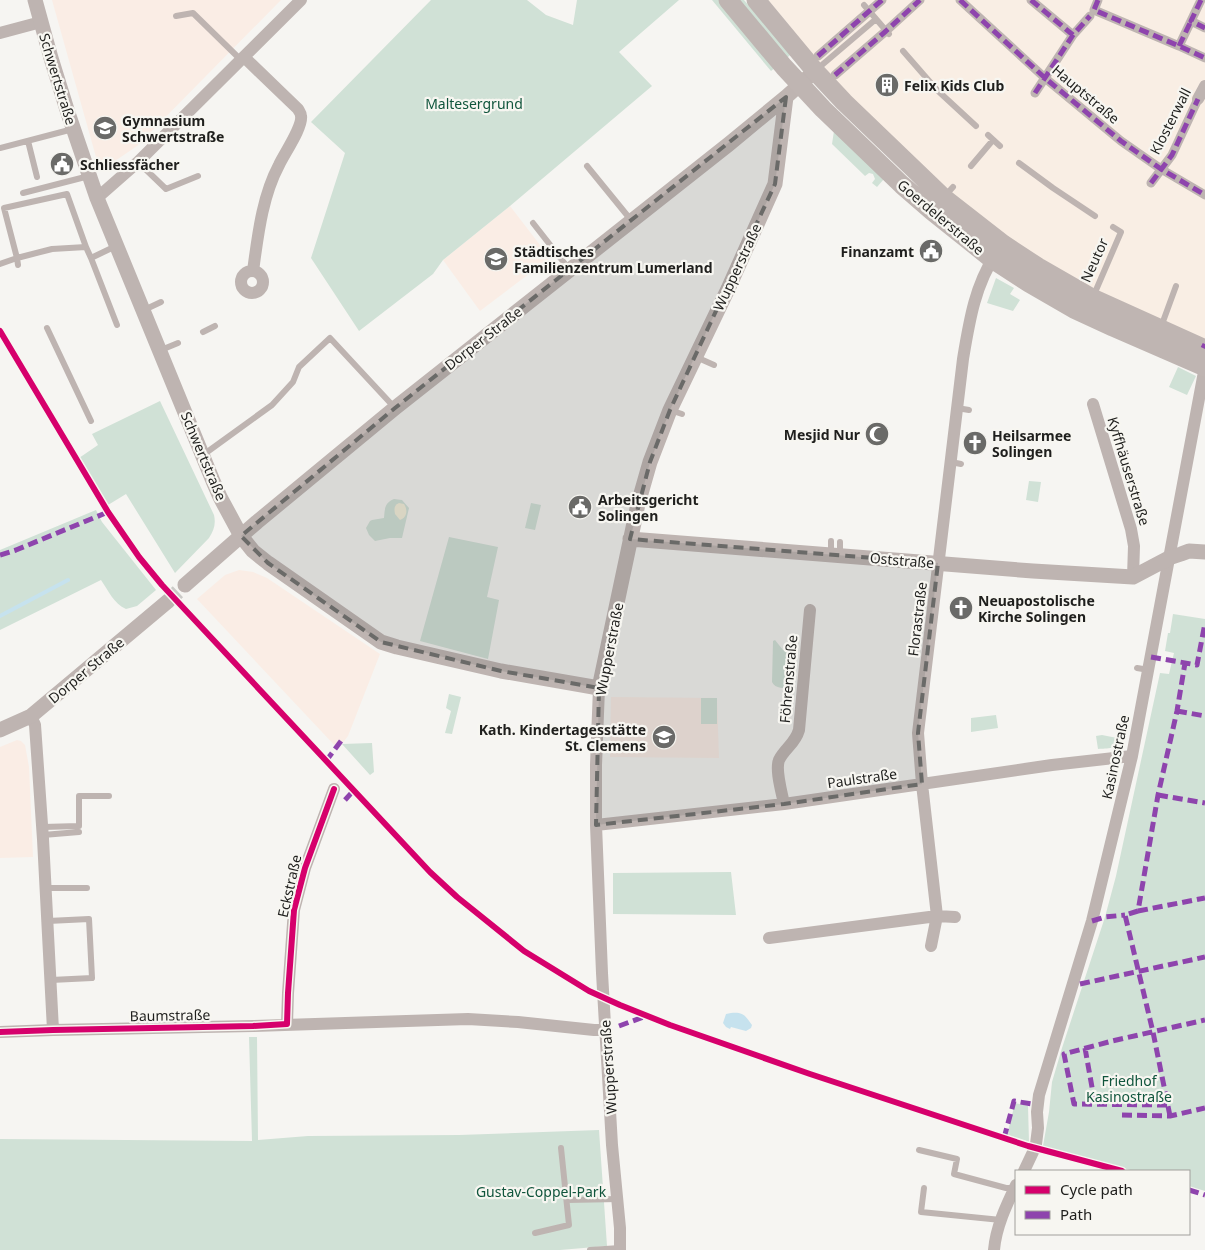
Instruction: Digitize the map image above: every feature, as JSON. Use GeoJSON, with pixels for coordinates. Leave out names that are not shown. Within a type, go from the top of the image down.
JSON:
{"type":"FeatureCollection","features":[{"type":"Feature","properties":{"kind":"main road","name":"Goerdelerstraße"},"geometry":{"type":"LineString","coordinates":[[728,0],[823,109],[932,211],[997,252],[1038,267],[1092,298],[1205,352]]}},
{"type":"Feature","properties":{"kind":"main road","name":"Goerdelerstraße"},"geometry":{"type":"LineString","coordinates":[[756,0],[817,63],[844,102],[948,193],[997,252],[1029,283],[1074,309],[1113,327],[1205,352]]}},
{"type":"Feature","properties":{"kind":"street","name":"Schwertstraße"},"geometry":{"type":"LineString","coordinates":[[35,0],[51,58],[96,198],[220,497],[241,536],[253,551],[381,642],[397,648],[501,671],[599,688]]}},
{"type":"Feature","properties":{"kind":"street"},"geometry":{"type":"LineString","coordinates":[[96,198],[138,162],[301,0]]}},
{"type":"Feature","properties":{"kind":"street"},"geometry":{"type":"LineString","coordinates":[[786,97],[800,84],[867,8],[882,0]]}},
{"type":"Feature","properties":{"kind":"street"},"geometry":{"type":"LineString","coordinates":[[835,75],[888,33],[920,0]]}},
{"type":"Feature","properties":{"kind":"street","name":"Hauptstraße"},"geometry":{"type":"LineString","coordinates":[[960,0],[1045,78],[1121,141],[1205,195]]}},
{"type":"Feature","properties":{"kind":"street"},"geometry":{"type":"LineString","coordinates":[[1031,0],[1073,35]]}},
{"type":"Feature","properties":{"kind":"street"},"geometry":{"type":"LineString","coordinates":[[1098,0],[1094,10],[1205,58]]}},
{"type":"Feature","properties":{"kind":"street"},"geometry":{"type":"LineString","coordinates":[[1179,46],[1201,0]]}},
{"type":"Feature","properties":{"kind":"street"},"geometry":{"type":"LineString","coordinates":[[1035,93],[1073,35],[1090,16]]}},
{"type":"Feature","properties":{"kind":"street"},"geometry":{"type":"LineString","coordinates":[[1191,21],[1205,28]]}},
{"type":"Feature","properties":{"kind":"street"},"geometry":{"type":"LineString","coordinates":[[0,33],[41,22]]}},
{"type":"Feature","properties":{"kind":"street"},"geometry":{"type":"LineString","coordinates":[[242,58],[298,109],[301,117],[298,130],[270,184],[261,220],[253,271]]}},
{"type":"Feature","properties":{"kind":"street","name":"Klosterwall"},"geometry":{"type":"LineString","coordinates":[[1162,169],[1172,155],[1205,86]]}},
{"type":"Feature","properties":{"kind":"street","name":"Dorper Straße"},"geometry":{"type":"LineString","coordinates":[[186,585],[241,536],[394,408],[786,97]]}},
{"type":"Feature","properties":{"kind":"street","name":"Wupperstraße"},"geometry":{"type":"LineString","coordinates":[[620,1249],[602,973],[596,825],[599,688],[639,497],[650,462],[676,412],[695,356],[728,289],[775,184],[786,97]]}},
{"type":"Feature","properties":{"kind":"street"},"geometry":{"type":"LineString","coordinates":[[1151,183],[1162,169]]}},
{"type":"Feature","properties":{"kind":"street","name":"Florastraße"},"geometry":{"type":"LineString","coordinates":[[931,946],[937,916],[918,733],[938,563],[956,463],[963,409],[959,358],[986,270],[997,252]]}},
{"type":"Feature","properties":{"kind":"street","name":"Kasinostraße"},"geometry":{"type":"LineString","coordinates":[[1024,1170],[1035,1148],[1040,1095],[1092,921],[1132,756],[1143,669],[1169,558],[1205,371]]}},
{"type":"Feature","properties":{"kind":"street","name":"Kyffhäuserstraße"},"geometry":{"type":"LineString","coordinates":[[1093,404],[1131,529],[1134,546],[1133,577]]}},
{"type":"Feature","properties":{"kind":"street","name":"Oststraße"},"geometry":{"type":"LineString","coordinates":[[630,539],[835,548],[1032,574],[1133,577]]}},
{"type":"Feature","properties":{"kind":"street"},"geometry":{"type":"LineString","coordinates":[[1133,577],[1169,558],[1190,551],[1205,552]]}},
{"type":"Feature","properties":{"kind":"street","name":"Dorper Straße"},"geometry":{"type":"LineString","coordinates":[[0,730],[31,716],[167,602]]}},
{"type":"Feature","properties":{"kind":"street","name":"Föhrenstraße"},"geometry":{"type":"LineString","coordinates":[[784,804],[778,762],[797,738],[799,730],[810,610]]}},
{"type":"Feature","properties":{"kind":"street"},"geometry":{"type":"LineString","coordinates":[[31,716],[35,725],[43,831],[53,1030]]}},
{"type":"Feature","properties":{"kind":"street","name":"Paulstraße"},"geometry":{"type":"LineString","coordinates":[[596,825],[784,804],[1052,765],[1132,756]]}},
{"type":"Feature","properties":{"kind":"street","name":"Eckstraße"},"geometry":{"type":"LineString","coordinates":[[287,1024],[294,910],[305,868],[334,789]]}},
{"type":"Feature","properties":{"kind":"street"},"geometry":{"type":"LineString","coordinates":[[768,938],[937,916],[955,917]]}},
{"type":"Feature","properties":{"kind":"street","name":"Baumstraße"},"geometry":{"type":"LineString","coordinates":[[0,1032],[253,1026],[468,1018],[606,1030]]}},
{"type":"Feature","properties":{"kind":"street"},"geometry":{"type":"LineString","coordinates":[[994,1250],[995,1236],[1015,1189]]}},
{"type":"Feature","properties":{"kind":"lane"},"geometry":{"type":"LineString","coordinates":[[867,8],[888,33]]}},
{"type":"Feature","properties":{"kind":"lane"},"geometry":{"type":"LineString","coordinates":[[176,16],[192,13],[242,58]]}},
{"type":"Feature","properties":{"kind":"lane"},"geometry":{"type":"LineString","coordinates":[[817,63],[876,19]]}},
{"type":"Feature","properties":{"kind":"lane"},"geometry":{"type":"LineString","coordinates":[[903,51],[937,90],[976,126]]}},
{"type":"Feature","properties":{"kind":"lane"},"geometry":{"type":"LineString","coordinates":[[0,148],[73,129]]}},
{"type":"Feature","properties":{"kind":"lane"},"geometry":{"type":"LineString","coordinates":[[988,136],[1000,146]]}},
{"type":"Feature","properties":{"kind":"lane"},"geometry":{"type":"LineString","coordinates":[[971,166],[994,140]]}},
{"type":"Feature","properties":{"kind":"lane"},"geometry":{"type":"LineString","coordinates":[[28,141],[37,176]]}},
{"type":"Feature","properties":{"kind":"lane"},"geometry":{"type":"LineString","coordinates":[[138,162],[166,189],[198,176]]}},
{"type":"Feature","properties":{"kind":"lane"},"geometry":{"type":"LineString","coordinates":[[1019,162],[1053,188],[1095,216]]}},
{"type":"Feature","properties":{"kind":"lane"},"geometry":{"type":"LineString","coordinates":[[587,166],[632,221]]}},
{"type":"Feature","properties":{"kind":"lane"},"geometry":{"type":"LineString","coordinates":[[24,193],[89,176]]}},
{"type":"Feature","properties":{"kind":"lane"},"geometry":{"type":"LineString","coordinates":[[18,262],[4,208],[67,194],[117,325]]}},
{"type":"Feature","properties":{"kind":"lane"},"geometry":{"type":"LineString","coordinates":[[534,223],[570,270]]}},
{"type":"Feature","properties":{"kind":"lane","name":"Neutor"},"geometry":{"type":"LineString","coordinates":[[1092,298],[1121,232],[1113,227]]}},
{"type":"Feature","properties":{"kind":"lane"},"geometry":{"type":"LineString","coordinates":[[91,258],[116,246]]}},
{"type":"Feature","properties":{"kind":"lane"},"geometry":{"type":"LineString","coordinates":[[0,264],[18,262],[52,250],[86,247]]}},
{"type":"Feature","properties":{"kind":"lane"},"geometry":{"type":"LineString","coordinates":[[1160,329],[1176,286]]}},
{"type":"Feature","properties":{"kind":"lane"},"geometry":{"type":"LineString","coordinates":[[143,310],[161,302]]}},
{"type":"Feature","properties":{"kind":"lane"},"geometry":{"type":"LineString","coordinates":[[203,332],[215,326]]}},
{"type":"Feature","properties":{"kind":"lane"},"geometry":{"type":"LineString","coordinates":[[47,328],[91,421]]}},
{"type":"Feature","properties":{"kind":"lane"},"geometry":{"type":"LineString","coordinates":[[203,455],[272,405],[293,382],[299,367],[330,338],[394,408]]}},
{"type":"Feature","properties":{"kind":"lane"},"geometry":{"type":"LineString","coordinates":[[160,351],[178,342]]}},
{"type":"Feature","properties":{"kind":"lane"},"geometry":{"type":"LineString","coordinates":[[695,356],[714,365]]}},
{"type":"Feature","properties":{"kind":"lane"},"geometry":{"type":"LineString","coordinates":[[43,831],[79,826],[79,796],[109,796]]}},
{"type":"Feature","properties":{"kind":"lane"},"geometry":{"type":"LineString","coordinates":[[43,831],[79,832]]}},
{"type":"Feature","properties":{"kind":"lane"},"geometry":{"type":"LineString","coordinates":[[46,888],[87,888]]}},
{"type":"Feature","properties":{"kind":"lane"},"geometry":{"type":"LineString","coordinates":[[48,921],[89,919],[92,978],[51,980]]}},
{"type":"Feature","properties":{"kind":"lane"},"geometry":{"type":"LineString","coordinates":[[535,1233],[569,1225],[562,1148]]}},
{"type":"Feature","properties":{"kind":"lane"},"geometry":{"type":"LineString","coordinates":[[919,1150],[957,1159],[954,1174],[1006,1188],[1015,1187]]}},
{"type":"Feature","properties":{"kind":"lane"},"geometry":{"type":"LineString","coordinates":[[924,1188],[921,1212],[1001,1220]]}},
{"type":"Feature","properties":{"kind":"lane"},"geometry":{"type":"LineString","coordinates":[[567,1200],[618,1198]]}},
{"type":"Feature","properties":{"kind":"lane"},"geometry":{"type":"LineString","coordinates":[[590,1250],[620,1249]]}},
{"type":"Feature","properties":{"kind":"highlighted area"},"geometry":{"type":"Polygon","coordinates":[[[786,97],[775,184],[670,410],[650,462],[630,539],[938,563],[918,733],[922,784],[784,804],[596,825],[599,688],[501,671],[381,642],[268,563],[241,536],[395,408],[786,97]]]}},
{"type":"Feature","properties":{"kind":"shaded area","name":"Gymnasium Schwertstraße"},"geometry":{"type":"Polygon","coordinates":[[[52,0],[281,0],[137,146],[109,163],[96,157],[52,0]]]}},
{"type":"Feature","properties":{"kind":"shaded area"},"geometry":{"type":"Polygon","coordinates":[[[768,0],[1205,0],[1205,340],[1104,296],[1007,239],[909,157],[790,33],[790,26],[768,0]]]}},
{"type":"Feature","properties":{"kind":"shaded area","name":"Städtisches Familienzentrum Lumerland"},"geometry":{"type":"Polygon","coordinates":[[[510,206],[550,258],[480,311],[443,260],[510,206]]]}},
{"type":"Feature","properties":{"kind":"shaded area"},"geometry":{"type":"Polygon","coordinates":[[[239,570],[253,572],[267,578],[380,654],[348,736],[338,749],[197,599],[225,575],[239,570]]]}},
{"type":"Feature","properties":{"kind":"shaded area","name":"Kath. Kindertagesstätte St. Clemens"},"geometry":{"type":"Polygon","coordinates":[[[611,697],[717,698],[719,758],[610,757],[611,697]]]}},
{"type":"Feature","properties":{"kind":"shaded area"},"geometry":{"type":"Polygon","coordinates":[[[17,740],[25,745],[29,767],[33,857],[0,858],[0,747],[17,740]]]}},
{"type":"Feature","properties":{"kind":"green space","name":"Maltesergrund"},"geometry":{"type":"Polygon","coordinates":[[[431,0],[527,0],[546,15],[573,25],[577,0],[679,0],[619,52],[652,86],[443,260],[433,274],[359,331],[311,258],[345,153],[311,122],[431,0]]]}},
{"type":"Feature","properties":{"kind":"green space"},"geometry":{"type":"Polygon","coordinates":[[[712,0],[719,0],[776,67],[771,71],[712,0]]]}},
{"type":"Feature","properties":{"kind":"green space"},"geometry":{"type":"Polygon","coordinates":[[[737,0],[744,0],[791,54],[787,58],[737,0]]]}},
{"type":"Feature","properties":{"kind":"green space"},"geometry":{"type":"Polygon","coordinates":[[[834,131],[884,179],[877,187],[872,183],[875,179],[873,174],[869,173],[865,176],[832,144],[834,131]]]}},
{"type":"Feature","properties":{"kind":"green space"},"geometry":{"type":"Polygon","coordinates":[[[996,278],[1014,288],[1010,294],[1020,300],[1013,311],[987,303],[996,278]]]}},
{"type":"Feature","properties":{"kind":"green space"},"geometry":{"type":"Polygon","coordinates":[[[1178,367],[1196,376],[1187,395],[1169,387],[1178,367]]]}},
{"type":"Feature","properties":{"kind":"green space"},"geometry":{"type":"Polygon","coordinates":[[[160,401],[215,518],[214,527],[209,538],[175,573],[126,494],[108,505],[79,458],[98,445],[92,434],[160,401]]]}},
{"type":"Feature","properties":{"kind":"green space"},"geometry":{"type":"Polygon","coordinates":[[[1029,481],[1041,482],[1038,502],[1026,500],[1029,481]]]}},
{"type":"Feature","properties":{"kind":"green space"},"geometry":{"type":"Polygon","coordinates":[[[394,499],[402,500],[409,508],[402,538],[375,541],[369,535],[366,528],[370,521],[384,518],[387,504],[394,499]]]}},
{"type":"Feature","properties":{"kind":"green space"},"geometry":{"type":"Polygon","coordinates":[[[531,503],[541,505],[535,530],[525,528],[531,503]]]}},
{"type":"Feature","properties":{"kind":"green space"},"geometry":{"type":"Polygon","coordinates":[[[96,510],[102,522],[156,590],[137,606],[126,609],[115,600],[101,580],[0,630],[0,550],[96,510]]]}},
{"type":"Feature","properties":{"kind":"green space"},"geometry":{"type":"Polygon","coordinates":[[[449,537],[498,547],[487,597],[499,600],[488,659],[420,641],[449,537]]]}},
{"type":"Feature","properties":{"kind":"green space","name":"Friedhof Kasinostraße"},"geometry":{"type":"Polygon","coordinates":[[[1173,614],[1205,619],[1205,1191],[1190,1186],[1190,1170],[1130,1170],[1043,1146],[1052,1082],[1105,917],[1116,876],[1160,673],[1169,674],[1174,653],[1165,651],[1168,633],[1170,633],[1173,614]]]}},
{"type":"Feature","properties":{"kind":"green space"},"geometry":{"type":"Polygon","coordinates":[[[775,640],[783,650],[795,653],[792,689],[778,687],[772,682],[773,641],[775,640]]]}},
{"type":"Feature","properties":{"kind":"green space"},"geometry":{"type":"Polygon","coordinates":[[[449,694],[461,697],[452,734],[445,733],[451,711],[446,708],[449,694]]]}},
{"type":"Feature","properties":{"kind":"green space"},"geometry":{"type":"Polygon","coordinates":[[[701,698],[717,698],[717,724],[701,724],[701,698]]]}},
{"type":"Feature","properties":{"kind":"green space"},"geometry":{"type":"Polygon","coordinates":[[[996,715],[998,728],[971,732],[971,718],[996,715]]]}},
{"type":"Feature","properties":{"kind":"green space"},"geometry":{"type":"Polygon","coordinates":[[[1102,735],[1122,739],[1115,747],[1098,749],[1096,736],[1102,735]]]}},
{"type":"Feature","properties":{"kind":"green space"},"geometry":{"type":"Polygon","coordinates":[[[372,743],[374,772],[370,775],[342,744],[372,743]]]}},
{"type":"Feature","properties":{"kind":"green space"},"geometry":{"type":"Polygon","coordinates":[[[731,872],[736,915],[613,914],[613,873],[731,872]]]}},
{"type":"Feature","properties":{"kind":"green space","name":"Gustav-Coppel-Park"},"geometry":{"type":"Polygon","coordinates":[[[249,1037],[257,1037],[258,1140],[308,1136],[459,1135],[599,1130],[607,1246],[560,1250],[0,1250],[0,1139],[252,1141],[249,1037]]]}},
{"type":"Feature","properties":{"kind":"green space"},"geometry":{"type":"Polygon","coordinates":[[[1015,1103],[1028,1106],[1029,1142],[1007,1135],[1015,1103]]]}},
{"type":"Feature","properties":{"kind":"sand"},"geometry":{"type":"Polygon","coordinates":[[[399,503],[404,504],[406,511],[404,518],[400,520],[394,510],[395,506],[399,503]]]}},
{"type":"Feature","properties":{"kind":"water"},"geometry":{"type":"Polygon","coordinates":[[[726,1014],[743,1015],[752,1025],[751,1028],[746,1031],[726,1027],[723,1023],[726,1014]]]}},
{"type":"Feature","properties":{"kind":"waterway"},"geometry":{"type":"LineString","coordinates":[[0,616],[68,580]]}},
{"type":"Feature","properties":{"kind":"tunnel"},"geometry":{"type":"LineString","coordinates":[[167,602],[185,585]]}},
{"type":"Feature","properties":{"kind":"marked path"},"geometry":{"type":"LineString","coordinates":[[818,56],[882,0]]}},
{"type":"Feature","properties":{"kind":"marked path"},"geometry":{"type":"LineString","coordinates":[[835,75],[920,0]]}},
{"type":"Feature","properties":{"kind":"marked path"},"geometry":{"type":"LineString","coordinates":[[960,0],[1045,78],[1121,141],[1161,169],[1205,195]]}},
{"type":"Feature","properties":{"kind":"marked path"},"geometry":{"type":"LineString","coordinates":[[1031,0],[1073,35]]}},
{"type":"Feature","properties":{"kind":"marked path"},"geometry":{"type":"LineString","coordinates":[[1098,0],[1094,10],[1205,58]]}},
{"type":"Feature","properties":{"kind":"marked path"},"geometry":{"type":"LineString","coordinates":[[1201,0],[1191,21],[1205,28]]}},
{"type":"Feature","properties":{"kind":"marked path"},"geometry":{"type":"LineString","coordinates":[[1035,93],[1073,35],[1090,16]]}},
{"type":"Feature","properties":{"kind":"marked path"},"geometry":{"type":"LineString","coordinates":[[1179,46],[1191,21]]}},
{"type":"Feature","properties":{"kind":"marked path"},"geometry":{"type":"LineString","coordinates":[[1151,183],[1172,155],[1198,99]]}},
{"type":"Feature","properties":{"kind":"marked path"},"geometry":{"type":"LineString","coordinates":[[1203,348],[1205,344]]}},
{"type":"Feature","properties":{"kind":"marked path"},"geometry":{"type":"LineString","coordinates":[[0,555],[108,512]]}},
{"type":"Feature","properties":{"kind":"marked path"},"geometry":{"type":"LineString","coordinates":[[1151,657],[1197,665],[1205,623]]}},
{"type":"Feature","properties":{"kind":"marked path"},"geometry":{"type":"LineString","coordinates":[[1170,1116],[1153,1032],[1125,915],[1138,911],[1158,795],[1177,711],[1185,663]]}},
{"type":"Feature","properties":{"kind":"marked path"},"geometry":{"type":"LineString","coordinates":[[1177,711],[1205,716]]}},
{"type":"Feature","properties":{"kind":"marked path"},"geometry":{"type":"LineString","coordinates":[[326,761],[341,741]]}},
{"type":"Feature","properties":{"kind":"marked path"},"geometry":{"type":"LineString","coordinates":[[345,800],[354,790]]}},
{"type":"Feature","properties":{"kind":"marked path"},"geometry":{"type":"LineString","coordinates":[[1158,795],[1205,803]]}},
{"type":"Feature","properties":{"kind":"marked path"},"geometry":{"type":"LineString","coordinates":[[1138,911],[1205,898]]}},
{"type":"Feature","properties":{"kind":"marked path"},"geometry":{"type":"LineString","coordinates":[[1092,921],[1105,917],[1125,915]]}},
{"type":"Feature","properties":{"kind":"marked path"},"geometry":{"type":"LineString","coordinates":[[1080,984],[1205,957]]}},
{"type":"Feature","properties":{"kind":"marked path"},"geometry":{"type":"LineString","coordinates":[[619,1026],[646,1016]]}},
{"type":"Feature","properties":{"kind":"marked path"},"geometry":{"type":"LineString","coordinates":[[1167,1105],[1074,1104],[1064,1054],[1205,1020]]}},
{"type":"Feature","properties":{"kind":"marked path"},"geometry":{"type":"LineString","coordinates":[[1085,1048],[1095,1104]]}},
{"type":"Feature","properties":{"kind":"marked path"},"geometry":{"type":"LineString","coordinates":[[1004,1138],[1014,1101],[1032,1104]]}},
{"type":"Feature","properties":{"kind":"marked path"},"geometry":{"type":"LineString","coordinates":[[1122,1115],[1170,1116],[1205,1108]]}},
{"type":"Feature","properties":{"kind":"marked path"},"geometry":{"type":"LineString","coordinates":[[1190,1190],[1205,1195]]}},
{"type":"Feature","properties":{"kind":"cycle path"},"geometry":{"type":"LineString","coordinates":[[0,331],[108,512],[139,557],[162,585],[430,872],[457,897],[524,951],[589,991],[670,1025],[810,1074],[1028,1146],[1118,1170]]}},
{"type":"Feature","properties":{"kind":"cycle path"},"geometry":{"type":"LineString","coordinates":[[0,1032],[287,1024],[294,910],[305,868],[334,789]]}},
{"type":"Feature","properties":{"kind":"place","name":"Felix Kids Club"},"geometry":{"type":"Point","coordinates":[887,85]}},
{"type":"Feature","properties":{"kind":"place","name":"Gymnasium Schwertstraße"},"geometry":{"type":"Point","coordinates":[105,128]}},
{"type":"Feature","properties":{"kind":"place","name":"Schliessfächer"},"geometry":{"type":"Point","coordinates":[62,164]}},
{"type":"Feature","properties":{"kind":"place","name":"Finanzamt"},"geometry":{"type":"Point","coordinates":[931,251]}},
{"type":"Feature","properties":{"kind":"place","name":"Städtisches Familienzentrum Lumerland"},"geometry":{"type":"Point","coordinates":[496,259]}},
{"type":"Feature","properties":{"kind":"place","name":"Mesjid Nur"},"geometry":{"type":"Point","coordinates":[877,434]}},
{"type":"Feature","properties":{"kind":"place","name":"Heilsarmee Solingen"},"geometry":{"type":"Point","coordinates":[975,443]}},
{"type":"Feature","properties":{"kind":"place","name":"Arbeitsgericht Solingen"},"geometry":{"type":"Point","coordinates":[580,507]}},
{"type":"Feature","properties":{"kind":"place","name":"Neuapostolische Kirche Solingen"},"geometry":{"type":"Point","coordinates":[961,608]}},
{"type":"Feature","properties":{"kind":"place","name":"Kath. Kindertagesstätte St. Clemens"},"geometry":{"type":"Point","coordinates":[664,737]}}]}
